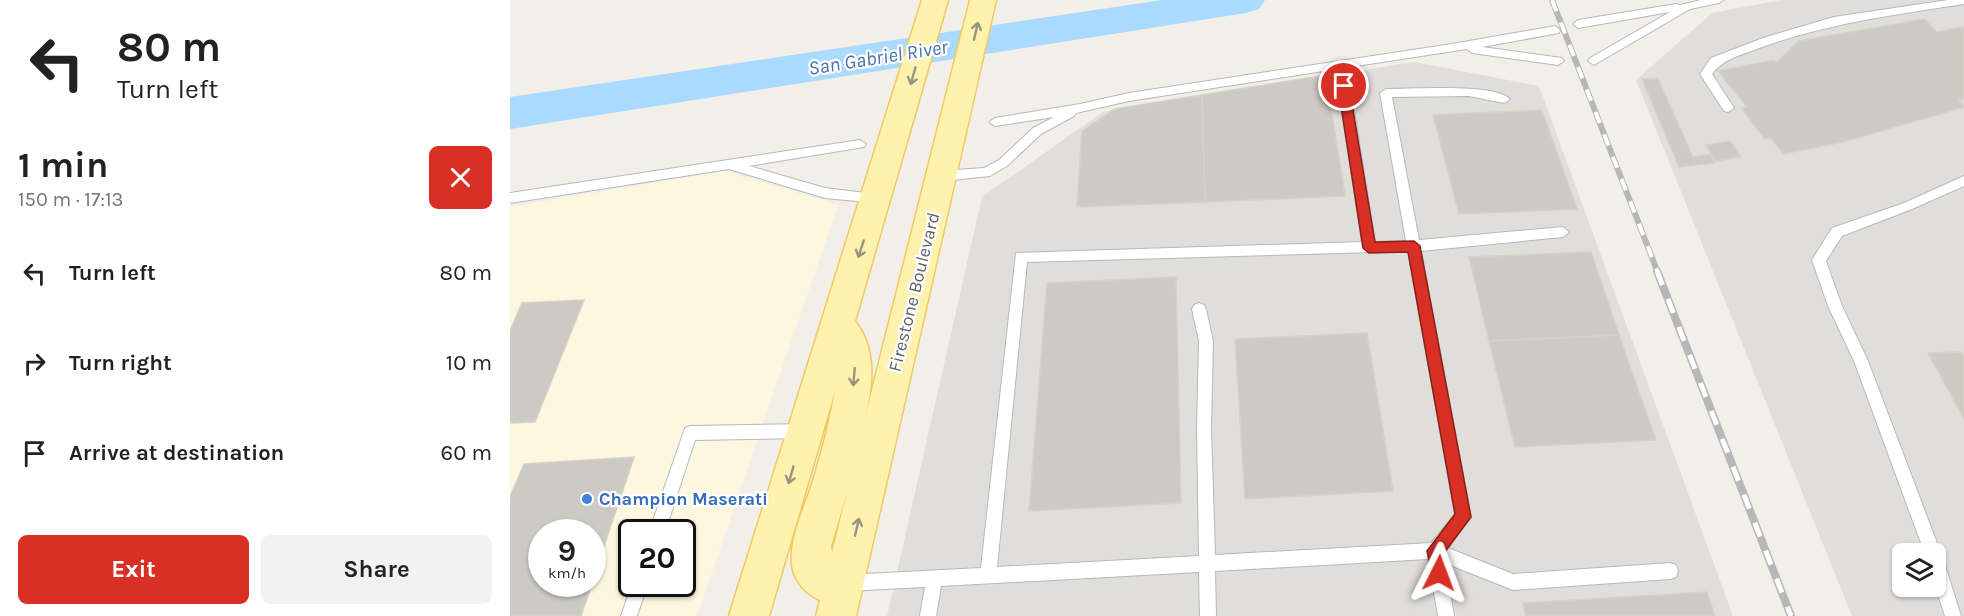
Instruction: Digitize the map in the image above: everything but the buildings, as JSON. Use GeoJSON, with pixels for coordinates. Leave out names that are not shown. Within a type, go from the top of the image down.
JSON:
{"type":"FeatureCollection","features":[{"type":"Feature","properties":{"kind":"main road"},"geometry":{"type":"LineString","coordinates":[[749,616],[837,324],[878,198],[876,148],[935,0]]}},
{"type":"Feature","properties":{"kind":"main road","name":"Firestone Boulevard"},"geometry":{"type":"LineString","coordinates":[[840,600],[983,0]]}},
{"type":"Feature","properties":{"kind":"main road"},"geometry":{"type":"LineString","coordinates":[[837,324],[851,343],[855,366],[852,402],[812,546],[812,567],[840,600]]}},
{"type":"Feature","properties":{"kind":"lane"},"geometry":{"type":"LineString","coordinates":[[1578,24],[1719,0]]}},
{"type":"Feature","properties":{"kind":"lane"},"geometry":{"type":"LineString","coordinates":[[1728,108],[1706,74],[1714,61],[1767,41],[1834,21],[1964,1]]}},
{"type":"Feature","properties":{"kind":"lane"},"geometry":{"type":"LineString","coordinates":[[1594,61],[1687,6]]}},
{"type":"Feature","properties":{"kind":"lane"},"geometry":{"type":"LineString","coordinates":[[995,122],[1080,108],[1129,97],[1555,30]]}},
{"type":"Feature","properties":{"kind":"lane"},"geometry":{"type":"LineString","coordinates":[[1452,48],[1484,50],[1558,61]]}},
{"type":"Feature","properties":{"kind":"lane"},"geometry":{"type":"LineString","coordinates":[[1344,86],[1369,248]]}},
{"type":"Feature","properties":{"kind":"lane"},"geometry":{"type":"LineString","coordinates":[[1446,616],[1435,551],[1463,517],[1386,93],[1469,92],[1504,99]]}},
{"type":"Feature","properties":{"kind":"lane"},"geometry":{"type":"LineString","coordinates":[[945,163],[986,173],[1003,164],[1037,131],[1080,108]]}},
{"type":"Feature","properties":{"kind":"lane"},"geometry":{"type":"LineString","coordinates":[[510,198],[729,164],[876,148]]}},
{"type":"Feature","properties":{"kind":"lane"},"geometry":{"type":"LineString","coordinates":[[729,164],[825,193],[878,198]]}},
{"type":"Feature","properties":{"kind":"lane"},"geometry":{"type":"LineString","coordinates":[[1929,543],[1861,361],[1835,306],[1819,260],[1837,232],[1908,206],[1964,181]]}},
{"type":"Feature","properties":{"kind":"lane"},"geometry":{"type":"LineString","coordinates":[[988,576],[1022,257],[1414,246],[1563,232]]}},
{"type":"Feature","properties":{"kind":"lane"},"geometry":{"type":"LineString","coordinates":[[1199,309],[1206,341],[1208,616]]}},
{"type":"Feature","properties":{"kind":"lane"},"geometry":{"type":"LineString","coordinates":[[661,519],[690,433],[804,431]]}},
{"type":"Feature","properties":{"kind":"lane"},"geometry":{"type":"LineString","coordinates":[[840,600],[934,580],[1435,551],[1514,582],[1670,571]]}},
{"type":"Feature","properties":{"kind":"lane"},"geometry":{"type":"LineString","coordinates":[[928,616],[934,580]]}},
{"type":"Feature","properties":{"kind":"lane"},"geometry":{"type":"LineString","coordinates":[[1946,594],[1953,616]]}},
{"type":"Feature","properties":{"kind":"lane"},"geometry":{"type":"LineString","coordinates":[[629,616],[635,597]]}},
{"type":"Feature","properties":{"kind":"shaded area"},"geometry":{"type":"Polygon","coordinates":[[[1782,0],[1964,0],[1964,616],[1852,616],[1636,80],[1712,13],[1782,0]]]}},
{"type":"Feature","properties":{"kind":"shaded area"},"geometry":{"type":"Polygon","coordinates":[[[1414,62],[1539,86],[1733,616],[887,616],[982,197],[1103,112],[1414,62]]]}},
{"type":"Feature","properties":{"kind":"shaded area"},"geometry":{"type":"Polygon","coordinates":[[[724,171],[838,205],[697,616],[510,616],[510,207],[724,171]]]}},
{"type":"Feature","properties":{"kind":"waterway","name":"San Gabriel River"},"geometry":{"type":"LineString","coordinates":[[510,113],[1246,0]]}},
{"type":"Feature","properties":{"kind":"railway"},"geometry":{"type":"LineString","coordinates":[[1552,0],[1658,273]]}},
{"type":"Feature","properties":{"kind":"railway"},"geometry":{"type":"LineString","coordinates":[[1657,271],[1791,616]]}},
{"type":"Feature","properties":{"kind":"place","name":"Champion Maserati"},"geometry":{"type":"Point","coordinates":[587,499]}},
{"type":"Feature","properties":{"kind":"route"},"geometry":{"type":"LineString","coordinates":[[1344,86],[1369,248],[1414,246],[1463,517],[1435,551],[1439,573]]}}]}
